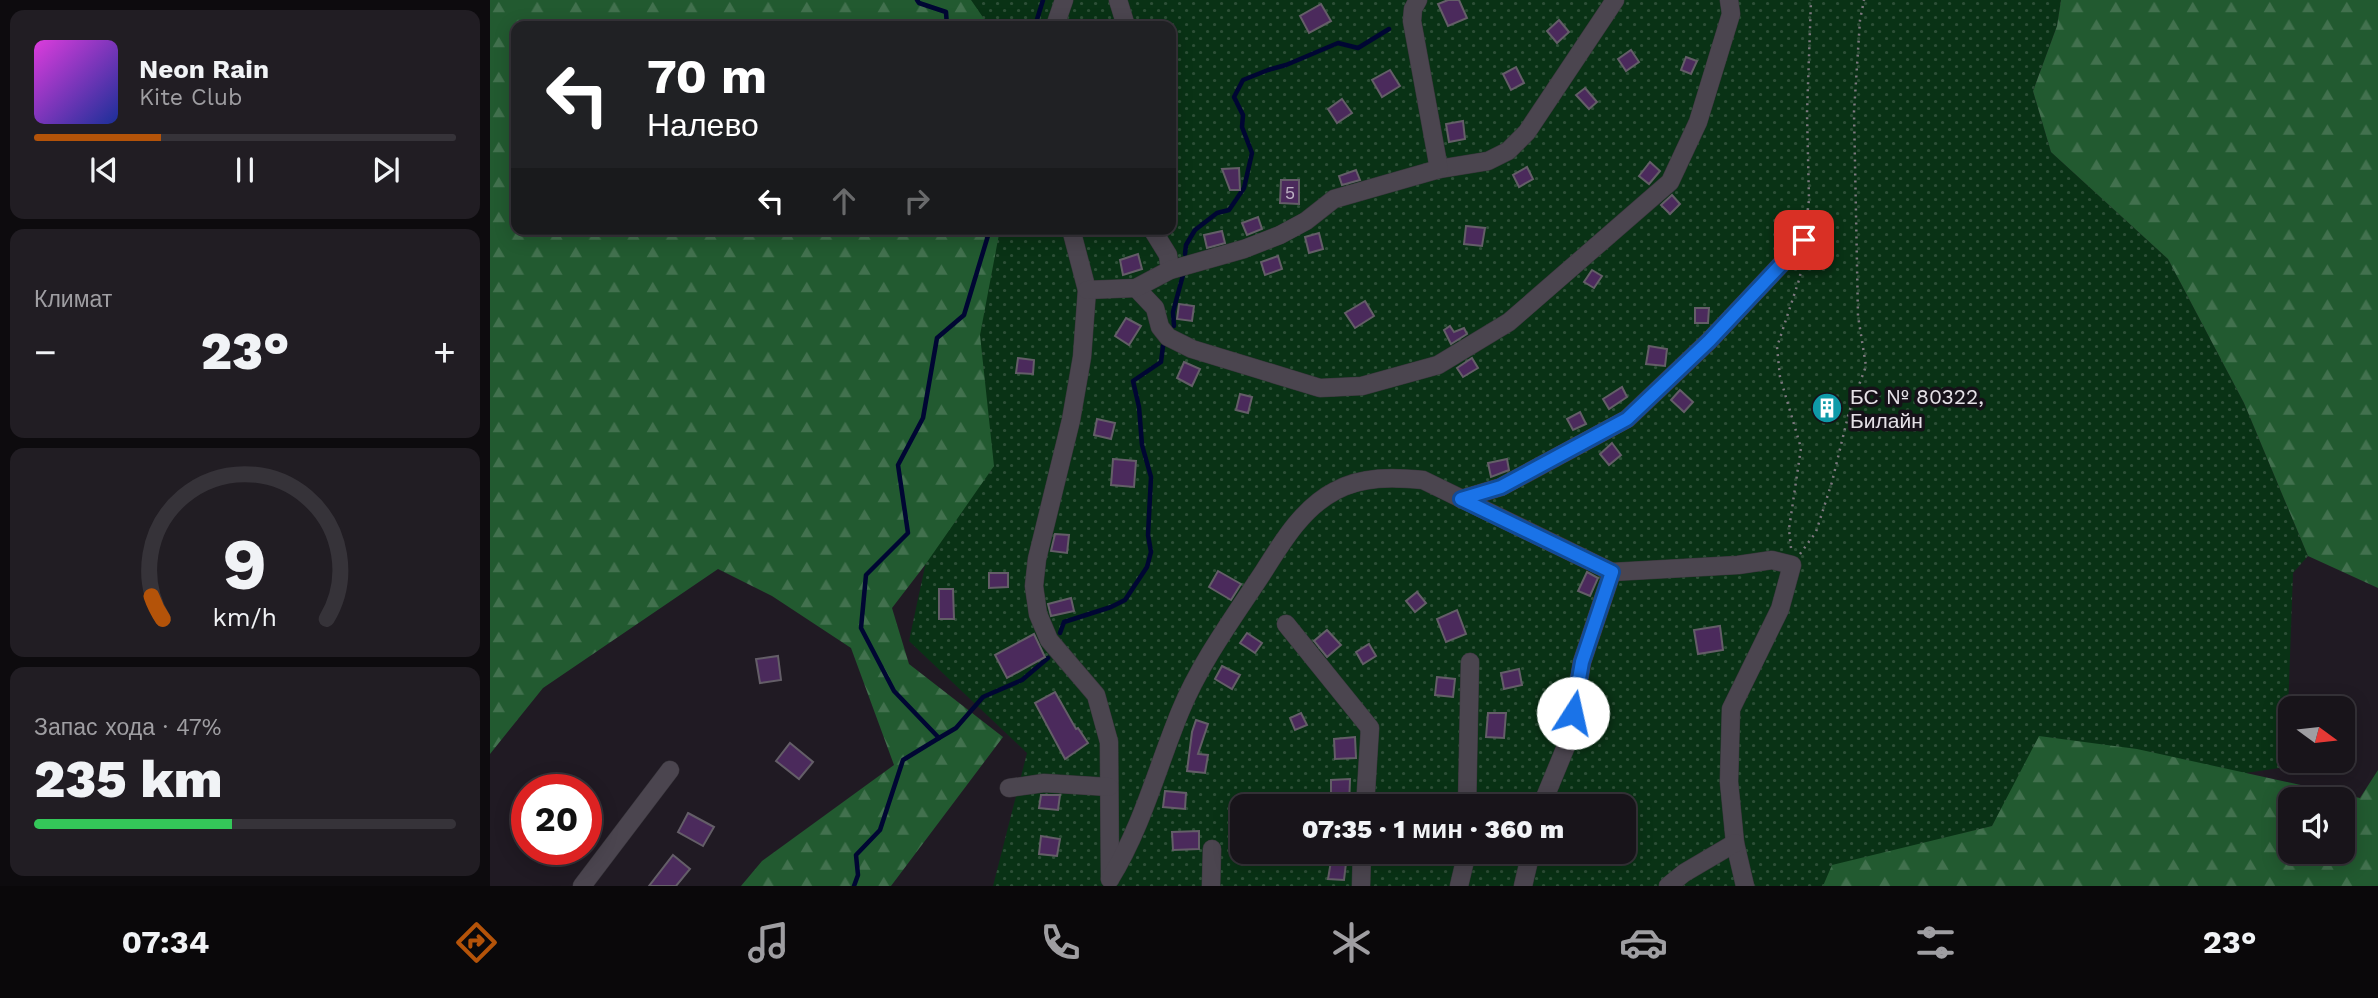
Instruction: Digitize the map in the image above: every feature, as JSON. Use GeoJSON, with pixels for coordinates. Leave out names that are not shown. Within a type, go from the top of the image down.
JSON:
{"type":"FeatureCollection","features":[{"type":"Feature","properties":{"kind":"street"},"geometry":{"type":"LineString","coordinates":[[1057,21],[1064,0]]}},
{"type":"Feature","properties":{"kind":"street"},"geometry":{"type":"LineString","coordinates":[[1118,0],[1124,21]]}},
{"type":"Feature","properties":{"kind":"street"},"geometry":{"type":"LineString","coordinates":[[1087,290],[1136,288],[1170,270],[1244,249],[1280,235],[1306,221],[1334,199],[1439,169],[1488,161],[1508,150],[1527,132],[1615,0]]}},
{"type":"Feature","properties":{"kind":"street"},"geometry":{"type":"LineString","coordinates":[[1136,288],[1155,308],[1160,327],[1168,337],[1192,349],[1320,388],[1362,386],[1438,365],[1508,322],[1670,183],[1698,122],[1731,14],[1728,0]]}},
{"type":"Feature","properties":{"kind":"street"},"geometry":{"type":"LineString","coordinates":[[1417,1],[1412,22],[1439,169]]}},
{"type":"Feature","properties":{"kind":"street"},"geometry":{"type":"LineString","coordinates":[[1073,235],[1087,290],[1082,357],[1072,420],[1037,559],[1034,586],[1038,614],[1049,640],[1096,695],[1110,742],[1110,882]]}},
{"type":"Feature","properties":{"kind":"street"},"geometry":{"type":"LineString","coordinates":[[1156,235],[1168,255],[1170,270]]}},
{"type":"Feature","properties":{"kind":"street"},"geometry":{"type":"LineString","coordinates":[[1461,499],[1501,487],[1627,419],[1709,341],[1804,240]]}},
{"type":"Feature","properties":{"kind":"street"},"geometry":{"type":"LineString","coordinates":[[1110,882],[1127,851],[1181,710],[1213,649],[1273,557],[1307,510],[1335,490],[1366,480],[1395,477],[1423,480],[1612,572],[1738,565],[1773,560],[1792,565],[1780,609],[1731,709],[1729,782],[1735,843],[1745,886]]}},
{"type":"Feature","properties":{"kind":"street"},"geometry":{"type":"LineString","coordinates":[[1546,794],[1569,739],[1582,662],[1612,572]]}},
{"type":"Feature","properties":{"kind":"street"},"geometry":{"type":"LineString","coordinates":[[1286,624],[1370,728],[1366,794]]}},
{"type":"Feature","properties":{"kind":"street"},"geometry":{"type":"LineString","coordinates":[[1468,794],[1470,662]]}},
{"type":"Feature","properties":{"kind":"street"},"geometry":{"type":"LineString","coordinates":[[582,886],[670,770]]}},
{"type":"Feature","properties":{"kind":"street"},"geometry":{"type":"LineString","coordinates":[[1009,788],[1044,783],[1109,787]]}},
{"type":"Feature","properties":{"kind":"street"},"geometry":{"type":"LineString","coordinates":[[1668,886],[1684,873],[1735,843]]}},
{"type":"Feature","properties":{"kind":"street"},"geometry":{"type":"LineString","coordinates":[[1211,886],[1212,849]]}},
{"type":"Feature","properties":{"kind":"street"},"geometry":{"type":"LineString","coordinates":[[1361,886],[1362,864]]}},
{"type":"Feature","properties":{"kind":"street"},"geometry":{"type":"LineString","coordinates":[[1459,886],[1464,864]]}},
{"type":"Feature","properties":{"kind":"street"},"geometry":{"type":"LineString","coordinates":[[1523,886],[1528,864]]}},
{"type":"Feature","properties":{"kind":"path"},"geometry":{"type":"LineString","coordinates":[[1792,565],[1789,529],[1801,448],[1780,377],[1777,347],[1800,277],[1808,200],[1807,113],[1811,0]]}},
{"type":"Feature","properties":{"kind":"path"},"geometry":{"type":"LineString","coordinates":[[1792,565],[1816,532],[1832,482],[1849,412],[1866,366],[1858,316],[1854,112],[1860,20],[1864,0]]}},
{"type":"Feature","properties":{"kind":"green space"},"geometry":{"type":"Polygon","coordinates":[[[490,0],[971,0],[986,21],[511,21],[511,235],[999,235],[980,335],[994,466],[892,608],[909,664],[1003,737],[891,886],[741,886],[762,861],[894,765],[851,648],[772,596],[718,569],[543,688],[490,754],[490,0]]]}},
{"type":"Feature","properties":{"kind":"green space"},"geometry":{"type":"Polygon","coordinates":[[[929,0],[2061,0],[2057,26],[2033,91],[2051,152],[2168,259],[2244,403],[2308,556],[2293,573],[2289,696],[2278,696],[2278,768],[2001,810],[1992,826],[1949,837],[1876,886],[993,886],[1027,753],[909,641],[996,235],[1176,235],[1176,21],[944,21],[929,0]]]}},
{"type":"Feature","properties":{"kind":"green space"},"geometry":{"type":"Polygon","coordinates":[[[2061,0],[2378,0],[2378,588],[2308,556],[2244,403],[2168,259],[2051,152],[2033,91],[2057,26],[2061,0]]]}},
{"type":"Feature","properties":{"kind":"green space"},"geometry":{"type":"Polygon","coordinates":[[[2039,736],[2137,749],[2310,787],[2278,787],[2278,864],[2355,864],[2355,797],[2360,798],[2378,770],[2378,886],[1823,886],[1832,865],[1992,826],[2039,736]]]}},
{"type":"Feature","properties":{"kind":"building"},"geometry":{"type":"Polygon","coordinates":[[[1459,0],[1467,18],[1448,26],[1438,4],[1459,0]]]}},
{"type":"Feature","properties":{"kind":"building"},"geometry":{"type":"Polygon","coordinates":[[[1321,4],[1331,21],[1309,33],[1300,16],[1321,4]]]}},
{"type":"Feature","properties":{"kind":"building"},"geometry":{"type":"Polygon","coordinates":[[[1559,20],[1569,32],[1557,43],[1547,31],[1559,20]]]}},
{"type":"Feature","properties":{"kind":"building"},"geometry":{"type":"Polygon","coordinates":[[[1631,50],[1639,62],[1626,71],[1618,59],[1631,50]]]}},
{"type":"Feature","properties":{"kind":"building"},"geometry":{"type":"Polygon","coordinates":[[[1686,57],[1697,61],[1691,74],[1681,70],[1686,57]]]}},
{"type":"Feature","properties":{"kind":"building"},"geometry":{"type":"Polygon","coordinates":[[[1516,67],[1524,83],[1511,90],[1503,74],[1516,67]]]}},
{"type":"Feature","properties":{"kind":"building"},"geometry":{"type":"Polygon","coordinates":[[[1390,70],[1400,86],[1382,97],[1372,80],[1390,70]]]}},
{"type":"Feature","properties":{"kind":"building"},"geometry":{"type":"Polygon","coordinates":[[[1585,88],[1597,102],[1589,109],[1576,95],[1585,88]]]}},
{"type":"Feature","properties":{"kind":"building"},"geometry":{"type":"Polygon","coordinates":[[[1342,99],[1352,113],[1337,123],[1328,109],[1342,99]]]}},
{"type":"Feature","properties":{"kind":"building"},"geometry":{"type":"Polygon","coordinates":[[[1463,121],[1465,139],[1449,142],[1446,124],[1463,121]]]}},
{"type":"Feature","properties":{"kind":"building"},"geometry":{"type":"Polygon","coordinates":[[[1650,162],[1660,171],[1649,184],[1639,176],[1650,162]]]}},
{"type":"Feature","properties":{"kind":"building"},"geometry":{"type":"Polygon","coordinates":[[[1527,167],[1533,179],[1519,187],[1513,175],[1527,167]]]}},
{"type":"Feature","properties":{"kind":"building"},"geometry":{"type":"Polygon","coordinates":[[[1239,168],[1240,190],[1230,190],[1222,169],[1239,168]]]}},
{"type":"Feature","properties":{"kind":"building"},"geometry":{"type":"Polygon","coordinates":[[[1356,170],[1360,180],[1342,185],[1339,176],[1356,170]]]}},
{"type":"Feature","properties":{"kind":"building"},"geometry":{"type":"Polygon","coordinates":[[[1281,180],[1299,180],[1299,204],[1280,203],[1281,180]]]}},
{"type":"Feature","properties":{"kind":"building"},"geometry":{"type":"Polygon","coordinates":[[[1672,195],[1680,204],[1670,214],[1661,205],[1672,195]]]}},
{"type":"Feature","properties":{"kind":"building"},"geometry":{"type":"Polygon","coordinates":[[[1258,217],[1262,229],[1247,235],[1242,223],[1258,217]]]}},
{"type":"Feature","properties":{"kind":"building"},"geometry":{"type":"Polygon","coordinates":[[[1466,226],[1485,228],[1482,246],[1464,244],[1466,226]]]}},
{"type":"Feature","properties":{"kind":"building"},"geometry":{"type":"Polygon","coordinates":[[[1222,231],[1225,243],[1207,248],[1204,235],[1222,231]]]}},
{"type":"Feature","properties":{"kind":"building"},"geometry":{"type":"Polygon","coordinates":[[[1319,233],[1323,249],[1309,253],[1305,237],[1319,233]]]}},
{"type":"Feature","properties":{"kind":"building"},"geometry":{"type":"Polygon","coordinates":[[[1138,254],[1142,269],[1123,275],[1120,260],[1138,254]]]}},
{"type":"Feature","properties":{"kind":"building"},"geometry":{"type":"Polygon","coordinates":[[[1278,256],[1282,269],[1265,275],[1261,262],[1278,256]]]}},
{"type":"Feature","properties":{"kind":"building"},"geometry":{"type":"Polygon","coordinates":[[[1592,270],[1602,276],[1594,288],[1584,282],[1592,270]]]}},
{"type":"Feature","properties":{"kind":"building"},"geometry":{"type":"Polygon","coordinates":[[[1365,301],[1374,316],[1355,328],[1345,313],[1365,301]]]}},
{"type":"Feature","properties":{"kind":"building"},"geometry":{"type":"Polygon","coordinates":[[[1179,304],[1194,306],[1192,321],[1177,319],[1179,304]]]}},
{"type":"Feature","properties":{"kind":"building"},"geometry":{"type":"Polygon","coordinates":[[[1695,308],[1709,308],[1708,323],[1695,323],[1695,308]]]}},
{"type":"Feature","properties":{"kind":"building"},"geometry":{"type":"Polygon","coordinates":[[[1126,318],[1141,326],[1129,345],[1115,336],[1126,318]]]}},
{"type":"Feature","properties":{"kind":"building"},"geometry":{"type":"Polygon","coordinates":[[[1450,326],[1454,332],[1464,328],[1467,334],[1451,344],[1444,330],[1450,326]]]}},
{"type":"Feature","properties":{"kind":"building"},"geometry":{"type":"Polygon","coordinates":[[[1649,346],[1667,349],[1665,366],[1646,364],[1649,346]]]}},
{"type":"Feature","properties":{"kind":"building"},"geometry":{"type":"Polygon","coordinates":[[[1018,358],[1034,360],[1033,374],[1016,373],[1018,358]]]}},
{"type":"Feature","properties":{"kind":"building"},"geometry":{"type":"Polygon","coordinates":[[[1472,358],[1478,368],[1463,377],[1457,368],[1472,358]]]}},
{"type":"Feature","properties":{"kind":"building"},"geometry":{"type":"Polygon","coordinates":[[[1184,362],[1200,369],[1192,386],[1177,378],[1184,362]]]}},
{"type":"Feature","properties":{"kind":"building"},"geometry":{"type":"Polygon","coordinates":[[[1622,387],[1627,397],[1609,409],[1603,399],[1622,387]]]}},
{"type":"Feature","properties":{"kind":"building"},"geometry":{"type":"Polygon","coordinates":[[[1680,390],[1693,402],[1684,412],[1671,400],[1680,390]]]}},
{"type":"Feature","properties":{"kind":"building"},"geometry":{"type":"Polygon","coordinates":[[[1240,394],[1252,397],[1248,413],[1236,410],[1240,394]]]}},
{"type":"Feature","properties":{"kind":"building"},"geometry":{"type":"Polygon","coordinates":[[[1580,412],[1586,424],[1573,430],[1567,419],[1580,412]]]}},
{"type":"Feature","properties":{"kind":"building"},"geometry":{"type":"Polygon","coordinates":[[[1097,419],[1115,423],[1111,439],[1094,435],[1097,419]]]}},
{"type":"Feature","properties":{"kind":"building"},"geometry":{"type":"Polygon","coordinates":[[[1612,443],[1621,455],[1609,465],[1600,454],[1612,443]]]}},
{"type":"Feature","properties":{"kind":"building"},"geometry":{"type":"Polygon","coordinates":[[[1113,459],[1136,461],[1134,487],[1111,485],[1113,459]]]}},
{"type":"Feature","properties":{"kind":"building"},"geometry":{"type":"Polygon","coordinates":[[[1507,459],[1509,470],[1491,477],[1488,463],[1507,459]]]}},
{"type":"Feature","properties":{"kind":"building"},"geometry":{"type":"Polygon","coordinates":[[[1055,534],[1069,535],[1067,553],[1051,551],[1055,534]]]}},
{"type":"Feature","properties":{"kind":"building"},"geometry":{"type":"Polygon","coordinates":[[[1218,571],[1241,584],[1231,600],[1209,587],[1218,571]]]}},
{"type":"Feature","properties":{"kind":"building"},"geometry":{"type":"Polygon","coordinates":[[[1587,572],[1598,578],[1590,596],[1578,591],[1587,572]]]}},
{"type":"Feature","properties":{"kind":"building"},"geometry":{"type":"Polygon","coordinates":[[[989,573],[1008,573],[1008,587],[989,588],[989,573]]]}},
{"type":"Feature","properties":{"kind":"building"},"geometry":{"type":"Polygon","coordinates":[[[939,589],[953,589],[954,619],[939,619],[939,589]]]}},
{"type":"Feature","properties":{"kind":"building"},"geometry":{"type":"Polygon","coordinates":[[[1417,592],[1426,603],[1415,612],[1406,601],[1417,592]]]}},
{"type":"Feature","properties":{"kind":"building"},"geometry":{"type":"Polygon","coordinates":[[[1071,598],[1074,611],[1051,616],[1048,604],[1071,598]]]}},
{"type":"Feature","properties":{"kind":"building"},"geometry":{"type":"Polygon","coordinates":[[[1457,610],[1466,634],[1446,642],[1437,619],[1457,610]]]}},
{"type":"Feature","properties":{"kind":"building"},"geometry":{"type":"Polygon","coordinates":[[[1720,626],[1723,650],[1698,654],[1694,630],[1720,626]]]}},
{"type":"Feature","properties":{"kind":"building"},"geometry":{"type":"Polygon","coordinates":[[[1327,630],[1341,645],[1327,657],[1314,641],[1327,630]]]}},
{"type":"Feature","properties":{"kind":"building"},"geometry":{"type":"Polygon","coordinates":[[[1247,633],[1262,643],[1255,653],[1240,643],[1247,633]]]}},
{"type":"Feature","properties":{"kind":"building"},"geometry":{"type":"Polygon","coordinates":[[[1034,634],[1045,657],[1007,678],[995,655],[1034,634]]]}},
{"type":"Feature","properties":{"kind":"building"},"geometry":{"type":"Polygon","coordinates":[[[1369,644],[1376,656],[1363,664],[1356,652],[1369,644]]]}},
{"type":"Feature","properties":{"kind":"building"},"geometry":{"type":"Polygon","coordinates":[[[778,656],[781,680],[760,683],[756,659],[778,656]]]}},
{"type":"Feature","properties":{"kind":"building"},"geometry":{"type":"Polygon","coordinates":[[[1222,666],[1240,675],[1232,689],[1215,679],[1222,666]]]}},
{"type":"Feature","properties":{"kind":"building"},"geometry":{"type":"Polygon","coordinates":[[[1519,669],[1522,685],[1504,689],[1501,673],[1519,669]]]}},
{"type":"Feature","properties":{"kind":"building"},"geometry":{"type":"Polygon","coordinates":[[[1437,677],[1455,679],[1453,697],[1435,695],[1437,677]]]}},
{"type":"Feature","properties":{"kind":"building"},"geometry":{"type":"Polygon","coordinates":[[[1055,692],[1076,729],[1078,728],[1088,743],[1065,759],[1035,703],[1055,692]]]}},
{"type":"Feature","properties":{"kind":"building"},"geometry":{"type":"Polygon","coordinates":[[[1301,713],[1307,725],[1295,730],[1290,718],[1301,713]]]}},
{"type":"Feature","properties":{"kind":"building"},"geometry":{"type":"Polygon","coordinates":[[[1488,713],[1506,713],[1504,738],[1486,737],[1488,713]]]}},
{"type":"Feature","properties":{"kind":"building"},"geometry":{"type":"Polygon","coordinates":[[[1196,720],[1208,724],[1198,754],[1208,755],[1205,773],[1187,771],[1196,720]]]}},
{"type":"Feature","properties":{"kind":"building"},"geometry":{"type":"Polygon","coordinates":[[[1355,737],[1356,758],[1335,759],[1334,739],[1355,737]]]}},
{"type":"Feature","properties":{"kind":"building"},"geometry":{"type":"Polygon","coordinates":[[[790,743],[813,762],[799,779],[776,761],[790,743]]]}},
{"type":"Feature","properties":{"kind":"building"},"geometry":{"type":"Polygon","coordinates":[[[1350,779],[1349,794],[1331,794],[1331,780],[1350,779]]]}},
{"type":"Feature","properties":{"kind":"building"},"geometry":{"type":"Polygon","coordinates":[[[1165,791],[1186,793],[1185,809],[1163,807],[1165,791]]]}},
{"type":"Feature","properties":{"kind":"building"},"geometry":{"type":"Polygon","coordinates":[[[1041,795],[1060,795],[1058,810],[1039,808],[1041,795]]]}},
{"type":"Feature","properties":{"kind":"building"},"geometry":{"type":"Polygon","coordinates":[[[688,813],[714,827],[703,846],[678,832],[688,813]]]}},
{"type":"Feature","properties":{"kind":"building"},"geometry":{"type":"Polygon","coordinates":[[[1199,831],[1199,849],[1173,850],[1172,832],[1199,831]]]}},
{"type":"Feature","properties":{"kind":"building"},"geometry":{"type":"Polygon","coordinates":[[[1041,836],[1060,839],[1057,856],[1039,854],[1041,836]]]}},
{"type":"Feature","properties":{"kind":"building"},"geometry":{"type":"Polygon","coordinates":[[[673,855],[690,869],[676,886],[649,886],[673,855]]]}},
{"type":"Feature","properties":{"kind":"building"},"geometry":{"type":"Polygon","coordinates":[[[1330,864],[1346,864],[1344,880],[1328,879],[1330,864]]]}},
{"type":"Feature","properties":{"kind":"waterway"},"geometry":{"type":"LineString","coordinates":[[917,0],[946,12],[947,21]]}},
{"type":"Feature","properties":{"kind":"waterway"},"geometry":{"type":"LineString","coordinates":[[1037,21],[1043,0]]}},
{"type":"Feature","properties":{"kind":"waterway"},"geometry":{"type":"LineString","coordinates":[[1185,254],[1186,245],[1195,230],[1217,213],[1229,210],[1244,188],[1252,153],[1242,127],[1243,115],[1234,97],[1243,80],[1338,43],[1358,48],[1389,29]]}},
{"type":"Feature","properties":{"kind":"waterway"},"geometry":{"type":"LineString","coordinates":[[854,886],[858,875],[856,855],[880,830],[903,760],[939,738],[894,691],[861,628],[866,575],[908,533],[898,465],[923,418],[937,338],[964,315],[988,235]]}},
{"type":"Feature","properties":{"kind":"waterway"},"geometry":{"type":"LineString","coordinates":[[1174,326],[1173,312],[1183,275]]}},
{"type":"Feature","properties":{"kind":"waterway"},"geometry":{"type":"LineString","coordinates":[[1060,633],[1064,622],[1125,600],[1147,567],[1151,552],[1148,535],[1151,477],[1142,445],[1139,407],[1133,381],[1161,362],[1163,346]]}},
{"type":"Feature","properties":{"kind":"waterway"},"geometry":{"type":"LineString","coordinates":[[939,738],[956,728],[983,697],[1022,680],[1048,658]]}},
{"type":"Feature","properties":{"kind":"place","name":"БС № 80322, Билайн"},"geometry":{"type":"Point","coordinates":[1827,408]}},
{"type":"Feature","properties":{"kind":"route"},"geometry":{"type":"LineString","coordinates":[[1573,713],[1582,662],[1612,572],[1461,499],[1501,487],[1627,419],[1709,341],[1804,240]]}}]}
